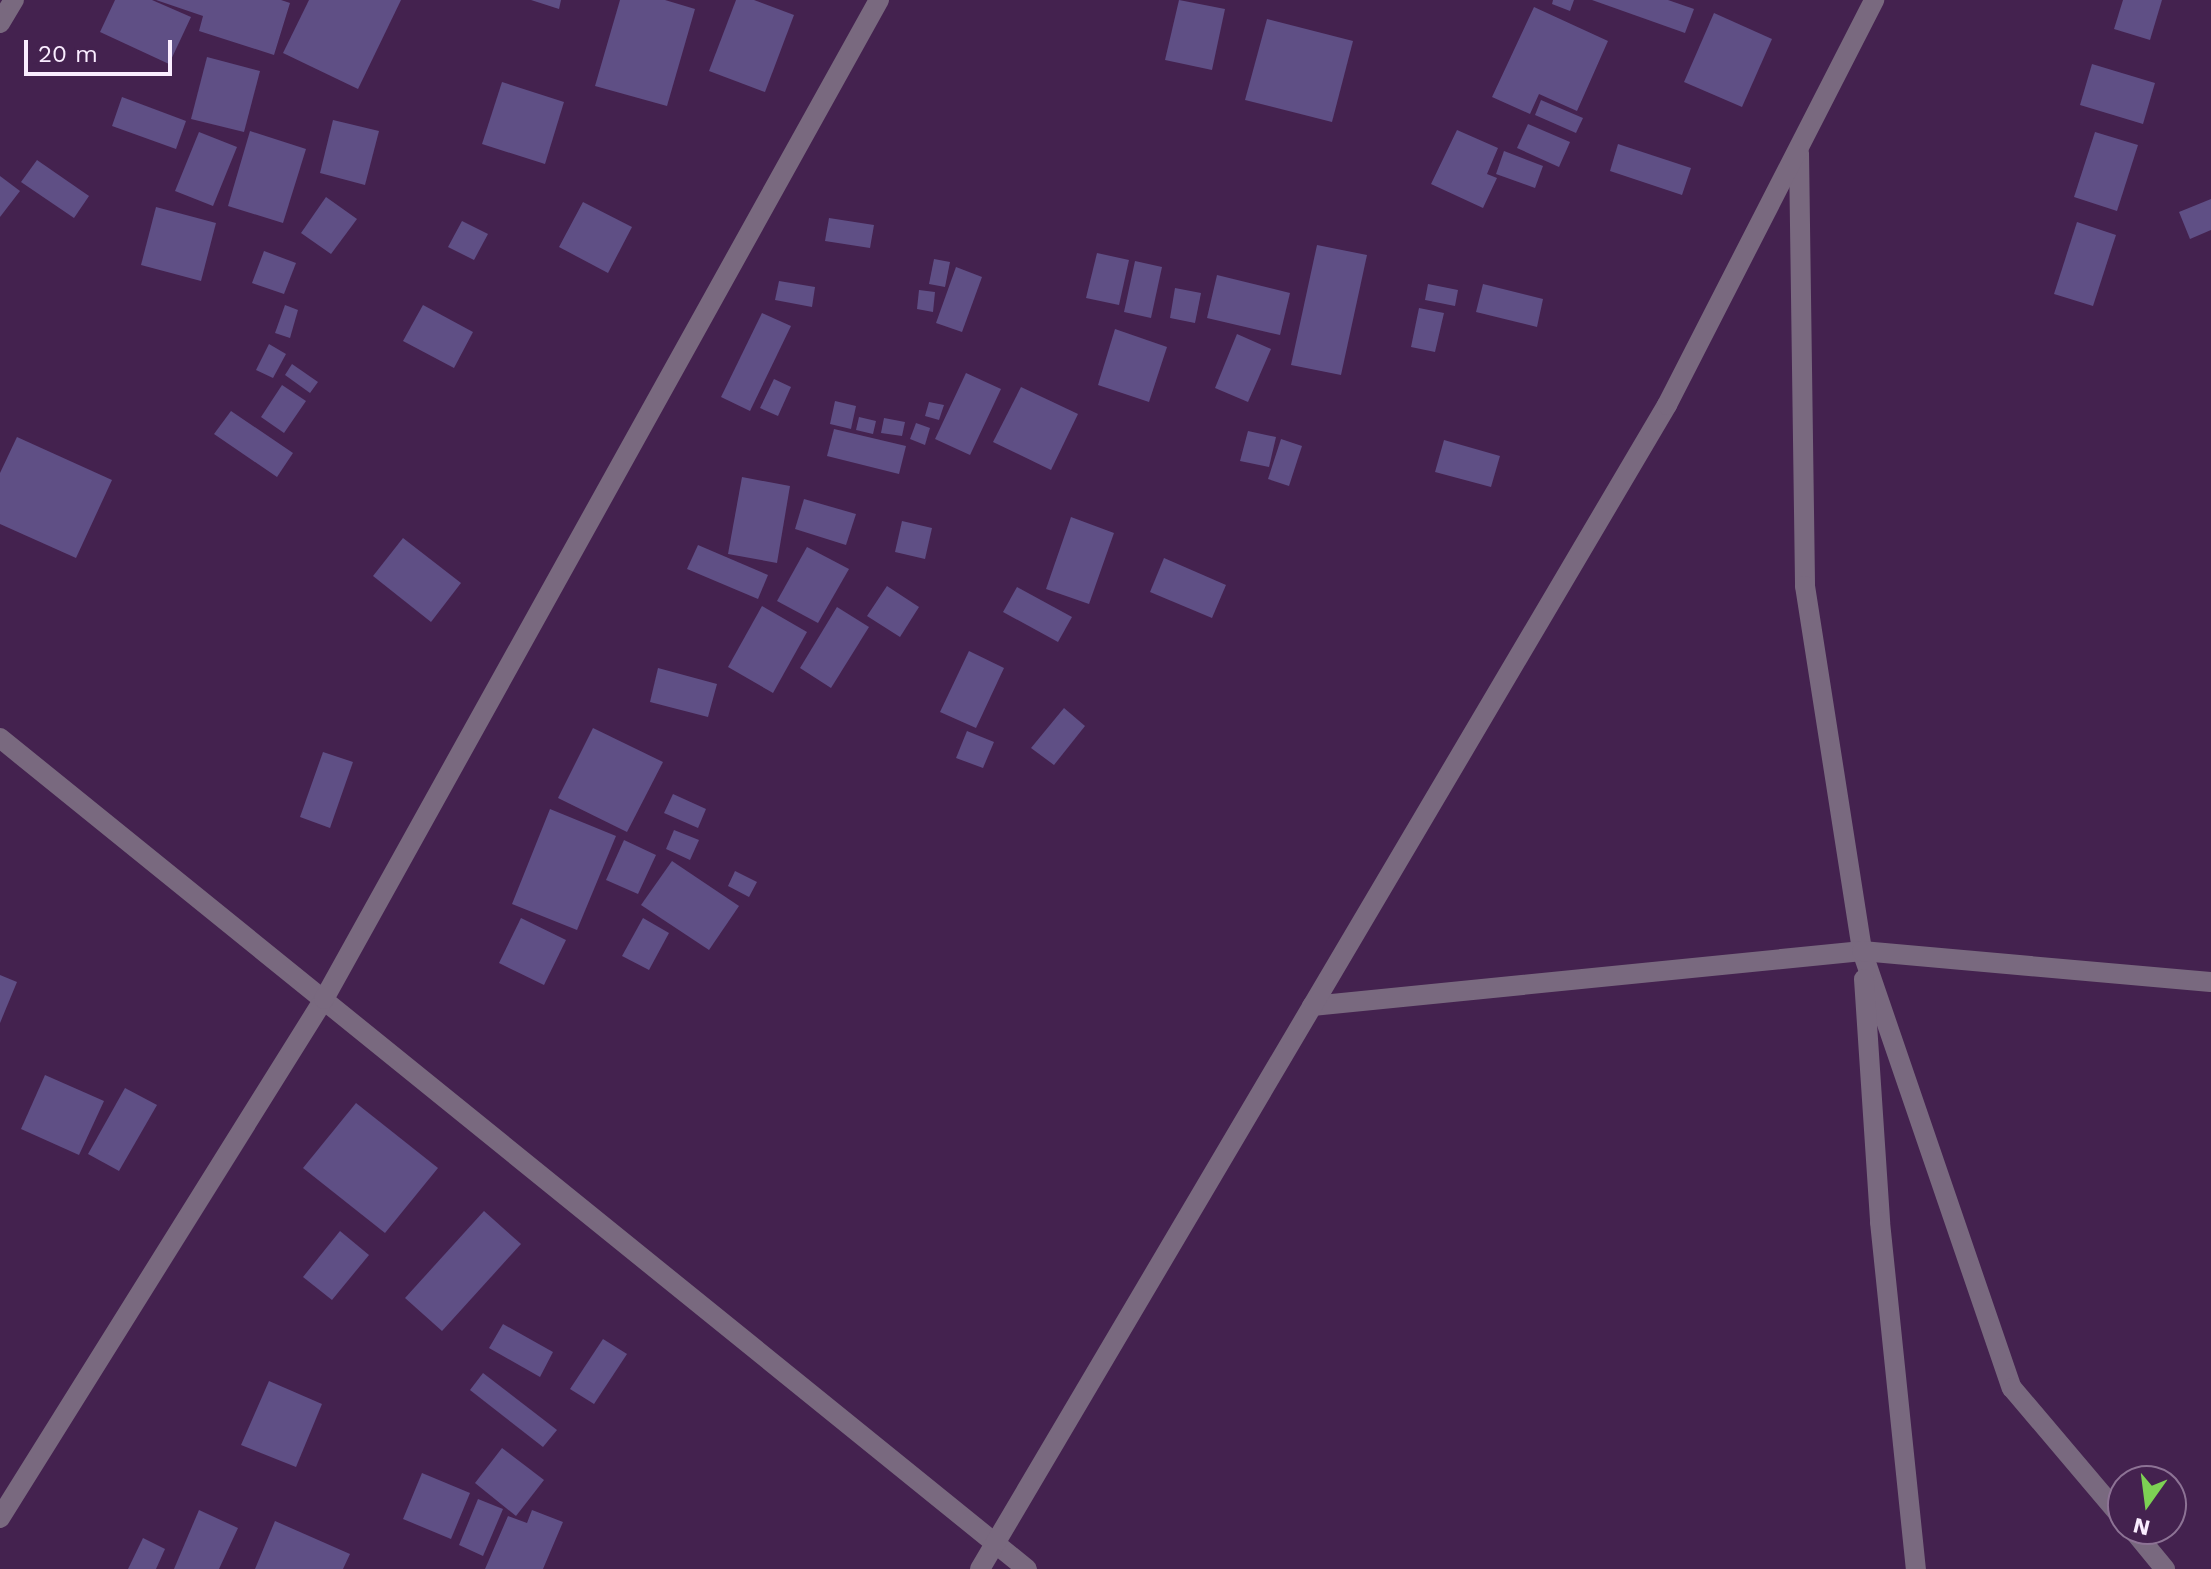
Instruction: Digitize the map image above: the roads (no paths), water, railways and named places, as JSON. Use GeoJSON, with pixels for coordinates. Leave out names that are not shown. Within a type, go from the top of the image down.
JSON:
{"type":"FeatureCollection","features":[{"type":"Feature","properties":{"kind":"street"},"geometry":{"type":"LineString","coordinates":[[0,23],[14,0]]}},
{"type":"Feature","properties":{"kind":"street"},"geometry":{"type":"LineString","coordinates":[[0,1518],[324,999],[879,0]]}},
{"type":"Feature","properties":{"kind":"street"},"geometry":{"type":"LineString","coordinates":[[980,1569],[1667,405],[1874,0]]}},
{"type":"Feature","properties":{"kind":"street"},"geometry":{"type":"LineString","coordinates":[[1799,147],[1805,586],[1862,951],[1880,1222],[1916,1569]]}},
{"type":"Feature","properties":{"kind":"street"},"geometry":{"type":"LineString","coordinates":[[0,738],[1027,1569]]}},
{"type":"Feature","properties":{"kind":"street"},"geometry":{"type":"LineString","coordinates":[[1862,951],[2012,1388],[2107,1500]]}},
{"type":"Feature","properties":{"kind":"street"},"geometry":{"type":"LineString","coordinates":[[1312,1006],[1862,951],[2211,982]]}},
{"type":"Feature","properties":{"kind":"street"},"geometry":{"type":"LineString","coordinates":[[2145,1545],[2165,1569]]}}]}
